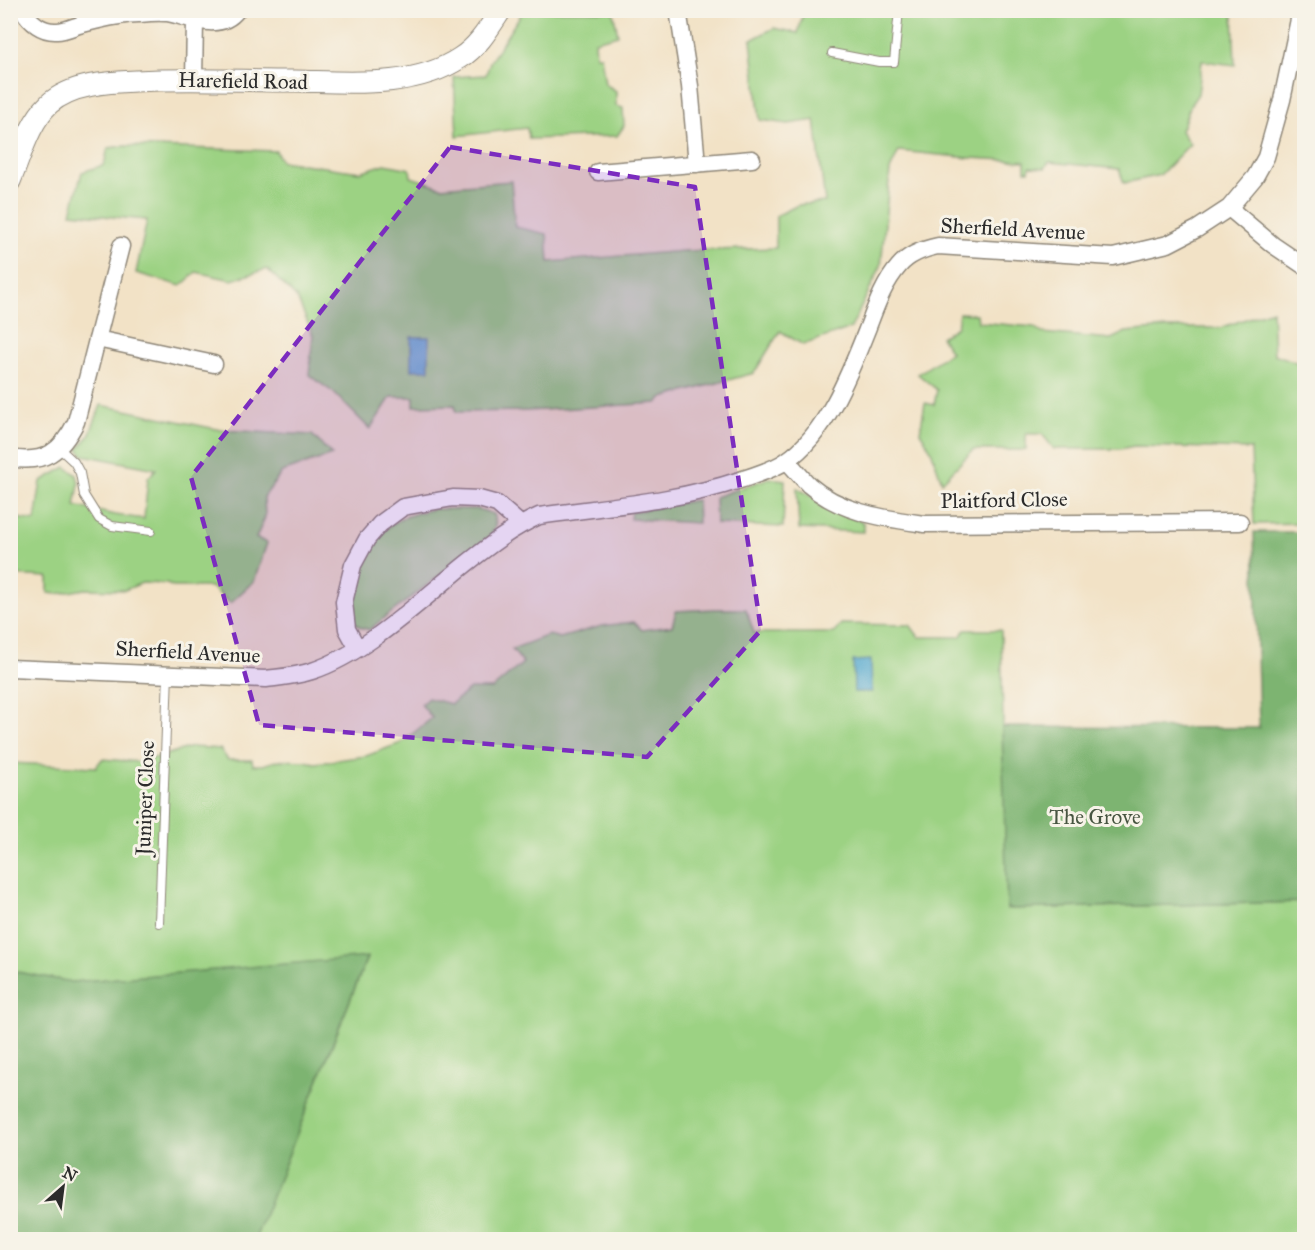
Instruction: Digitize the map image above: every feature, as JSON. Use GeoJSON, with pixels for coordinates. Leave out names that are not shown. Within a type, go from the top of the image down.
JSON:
{"type":"FeatureCollection","features":[{"type":"Feature","properties":{"kind":"street"},"geometry":{"type":"LineString","coordinates":[[22,10],[40,28],[57,31],[100,19],[132,14],[166,13],[195,20],[218,22],[232,17],[237,10]]}},
{"type":"Feature","properties":{"kind":"street","name":"Harefield Road"},"geometry":{"type":"LineString","coordinates":[[12,170],[40,115],[50,103],[66,93],[114,82],[194,80],[346,82],[413,77],[439,69],[474,48],[501,10]]}},
{"type":"Feature","properties":{"kind":"street"},"geometry":{"type":"LineString","coordinates":[[678,10],[690,86],[697,164]]}},
{"type":"Feature","properties":{"kind":"street","name":"Sherfield Avenue"},"geometry":{"type":"LineString","coordinates":[[10,668],[266,679],[314,671],[358,649],[495,541],[520,524],[539,516],[670,499],[720,487],[787,461],[808,440],[828,413],[848,379],[882,293],[899,265],[922,249],[938,246],[1113,257],[1168,244],[1197,229],[1229,208],[1255,177],[1266,157],[1282,100],[1301,10]]}},
{"type":"Feature","properties":{"kind":"street"},"geometry":{"type":"LineString","coordinates":[[194,80],[195,20]]}},
{"type":"Feature","properties":{"kind":"street"},"geometry":{"type":"LineString","coordinates":[[598,172],[752,159]]}},
{"type":"Feature","properties":{"kind":"street"},"geometry":{"type":"LineString","coordinates":[[1229,208],[1273,245],[1305,266]]}},
{"type":"Feature","properties":{"kind":"street"},"geometry":{"type":"LineString","coordinates":[[10,458],[40,459],[64,443],[76,422],[121,246]]}},
{"type":"Feature","properties":{"kind":"street"},"geometry":{"type":"LineString","coordinates":[[97,339],[214,364]]}},
{"type":"Feature","properties":{"kind":"street","name":"Plaitford Close"},"geometry":{"type":"LineString","coordinates":[[787,461],[810,486],[832,500],[857,512],[900,521],[924,524],[1240,522]]}},
{"type":"Feature","properties":{"kind":"street"},"geometry":{"type":"LineString","coordinates":[[358,649],[347,629],[344,602],[353,565],[366,538],[380,524],[403,507],[453,498],[479,499],[497,504],[520,524]]}},
{"type":"Feature","properties":{"kind":"lane"},"geometry":{"type":"LineString","coordinates":[[832,52],[879,62],[894,62],[899,10]]}},
{"type":"Feature","properties":{"kind":"lane"},"geometry":{"type":"LineString","coordinates":[[59,448],[74,462],[80,473],[84,495],[99,519],[112,526],[151,531]]}},
{"type":"Feature","properties":{"kind":"lane","name":"Juniper Close"},"geometry":{"type":"LineString","coordinates":[[159,923],[168,673]]}},
{"type":"Feature","properties":{"kind":"highlighted area"},"geometry":{"type":"Polygon","coordinates":[[[450,147],[695,187],[761,630],[647,757],[259,725],[191,477],[450,147]]]}},
{"type":"Feature","properties":{"kind":"green space"},"geometry":{"type":"Polygon","coordinates":[[[972,10],[1016,14],[1019,10],[1233,11],[1235,65],[1202,61],[1198,94],[1191,104],[1181,131],[1190,144],[1160,175],[1124,183],[1119,169],[1049,162],[1045,168],[1030,167],[1029,171],[1025,171],[1025,161],[899,151],[890,170],[881,266],[851,328],[803,345],[780,331],[754,373],[662,398],[657,403],[526,411],[456,412],[455,405],[414,406],[414,397],[391,397],[370,429],[334,393],[309,375],[313,335],[297,298],[267,269],[232,280],[196,272],[181,286],[136,273],[147,220],[71,213],[82,172],[104,165],[108,148],[126,146],[276,151],[281,161],[360,172],[385,164],[410,169],[411,177],[441,187],[511,181],[515,227],[547,234],[549,262],[684,251],[776,248],[776,216],[798,205],[825,202],[815,120],[788,124],[760,120],[751,40],[774,28],[798,33],[804,11],[972,10]]]}},
{"type":"Feature","properties":{"kind":"green space"},"geometry":{"type":"Polygon","coordinates":[[[523,11],[613,11],[618,35],[595,41],[596,56],[601,56],[605,84],[616,91],[616,106],[623,108],[624,126],[617,136],[529,139],[527,128],[457,136],[454,77],[486,75],[490,62],[523,11]]]}},
{"type":"Feature","properties":{"kind":"green space"},"geometry":{"type":"Polygon","coordinates":[[[1272,310],[1274,354],[1304,365],[1304,523],[1254,524],[1251,449],[1134,446],[1120,449],[1054,449],[1042,434],[1026,434],[1026,450],[973,450],[942,482],[931,450],[920,432],[925,403],[934,405],[937,390],[918,374],[951,352],[941,337],[957,327],[959,313],[977,314],[978,322],[1034,327],[1042,333],[1111,339],[1126,332],[1166,328],[1220,328],[1272,310]]]}},
{"type":"Feature","properties":{"kind":"green space"},"geometry":{"type":"Polygon","coordinates":[[[101,405],[221,430],[312,435],[332,455],[282,472],[264,497],[265,517],[256,538],[267,543],[254,581],[230,603],[211,587],[173,587],[167,584],[142,583],[125,590],[85,589],[57,594],[48,593],[48,577],[11,575],[10,517],[35,521],[41,481],[66,467],[77,475],[79,484],[75,506],[144,519],[148,478],[156,469],[83,455],[78,449],[89,436],[101,405]]]}},
{"type":"Feature","properties":{"kind":"green space"},"geometry":{"type":"Polygon","coordinates":[[[769,478],[785,480],[783,527],[716,524],[715,497],[769,478]]]}},
{"type":"Feature","properties":{"kind":"green space"},"geometry":{"type":"Polygon","coordinates":[[[797,488],[864,523],[864,532],[799,529],[797,488]]]}},
{"type":"Feature","properties":{"kind":"green space"},"geometry":{"type":"Polygon","coordinates":[[[697,500],[698,523],[630,519],[631,512],[697,500]]]}},
{"type":"Feature","properties":{"kind":"green space"},"geometry":{"type":"Polygon","coordinates":[[[433,509],[478,509],[494,514],[494,528],[491,536],[369,630],[359,626],[352,615],[354,589],[372,547],[386,529],[396,521],[433,509]]]}},
{"type":"Feature","properties":{"kind":"green space","name":"The Grove"},"geometry":{"type":"Polygon","coordinates":[[[1254,532],[1304,532],[1304,902],[1007,909],[1002,727],[1259,728],[1254,532]]]}},
{"type":"Feature","properties":{"kind":"green space"},"geometry":{"type":"Polygon","coordinates":[[[746,609],[754,633],[834,633],[841,624],[910,625],[919,637],[960,637],[965,630],[1001,630],[1007,909],[1304,902],[1304,1239],[255,1239],[367,958],[72,982],[11,971],[10,763],[96,767],[102,759],[140,762],[192,747],[220,749],[228,760],[252,760],[253,765],[263,765],[279,760],[315,763],[366,756],[401,743],[432,718],[421,704],[428,698],[451,704],[470,689],[492,689],[523,663],[512,649],[549,635],[560,638],[602,626],[634,622],[642,630],[672,626],[676,611],[746,609]]]}},
{"type":"Feature","properties":{"kind":"green space"},"geometry":{"type":"Polygon","coordinates":[[[367,957],[255,1239],[11,1239],[11,971],[72,982],[367,957]]]}},
{"type":"Feature","properties":{"kind":"water"},"geometry":{"type":"Polygon","coordinates":[[[411,337],[429,337],[429,370],[411,370],[411,337]]]}},
{"type":"Feature","properties":{"kind":"water"},"geometry":{"type":"Polygon","coordinates":[[[871,660],[872,692],[854,692],[853,661],[871,660]]]}}]}
